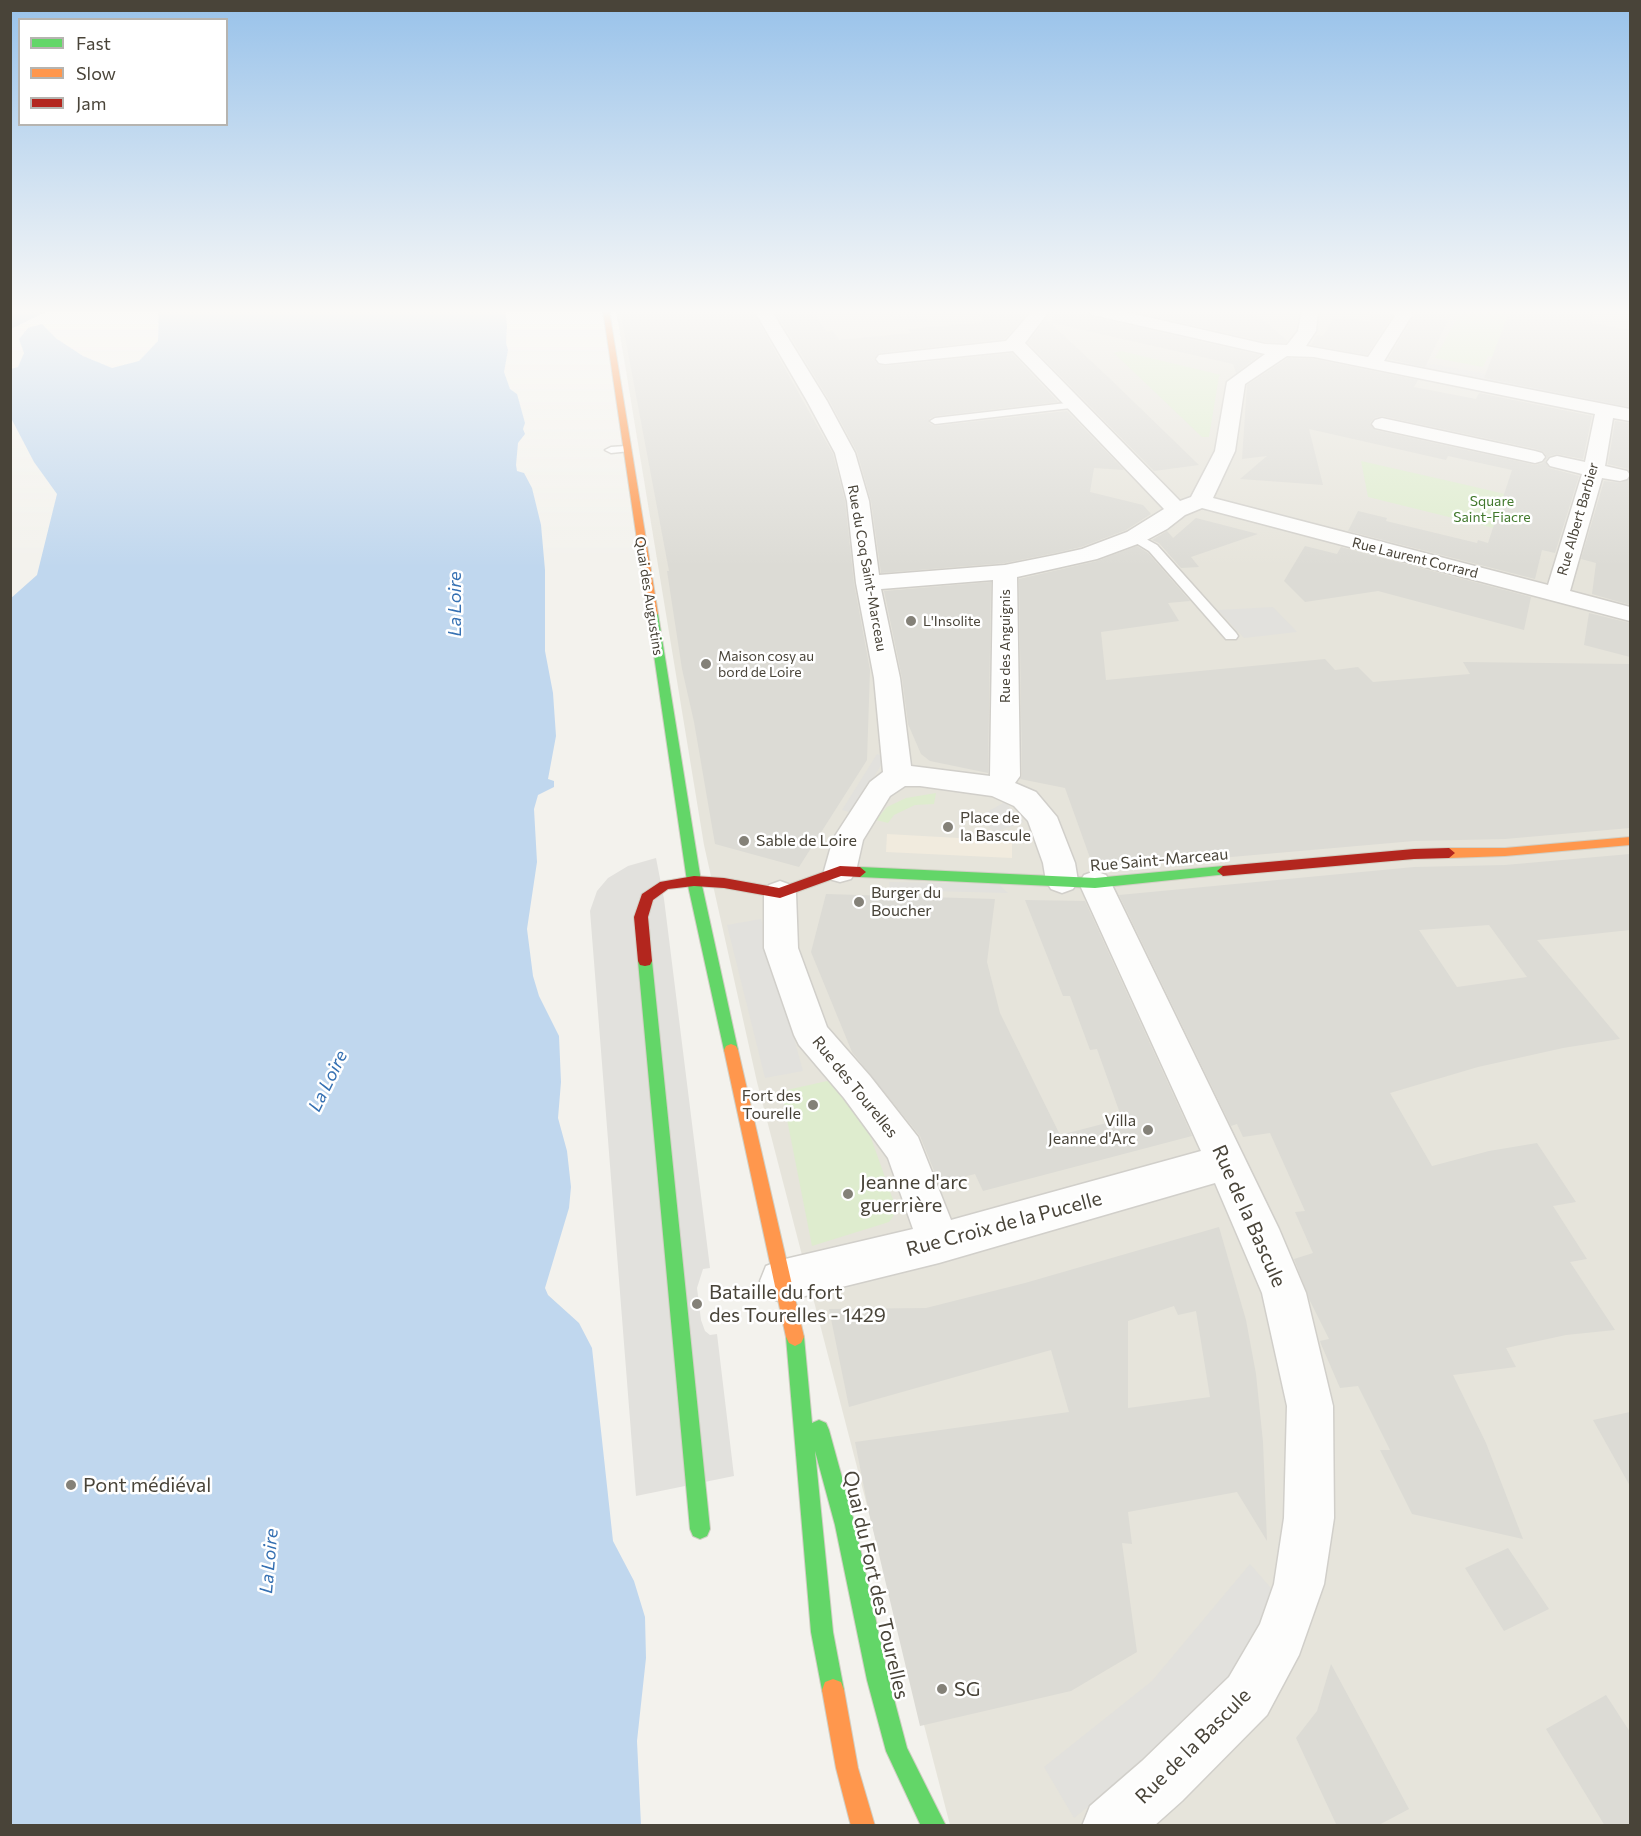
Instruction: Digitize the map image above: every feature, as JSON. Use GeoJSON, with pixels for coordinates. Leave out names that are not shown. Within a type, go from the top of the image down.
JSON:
{"type":"FeatureCollection","features":[{"type":"Feature","properties":{"kind":"main road","name":"Quai des Augustins"},"geometry":{"type":"LineString","coordinates":[[618,396],[694,881],[797,1347]]}},
{"type":"Feature","properties":{"kind":"main road","name":"Rue Saint-Marceau"},"geometry":{"type":"LineString","coordinates":[[780,893],[840,871],[1078,882],[1414,854],[1504,852],[1630,841]]}},
{"type":"Feature","properties":{"kind":"main road"},"geometry":{"type":"LineString","coordinates":[[700,1529],[641,917],[647,897],[665,885],[694,881],[724,883],[780,893]]}},
{"type":"Feature","properties":{"kind":"main road"},"geometry":{"type":"LineString","coordinates":[[797,1347],[822,1632],[847,1768],[863,1826]]}},
{"type":"Feature","properties":{"kind":"main road","name":"Quai du Fort des Tourelles"},"geometry":{"type":"LineString","coordinates":[[797,1347],[845,1525],[878,1680],[897,1751],[934,1826]]}},
{"type":"Feature","properties":{"kind":"street","name":"Rue du Coq Saint-Marceau"},"geometry":{"type":"LineString","coordinates":[[814,396],[845,453],[858,501],[868,583],[888,678],[898,776]]}},
{"type":"Feature","properties":{"kind":"street"},"geometry":{"type":"LineString","coordinates":[[1066,396],[1177,510]]}},
{"type":"Feature","properties":{"kind":"street"},"geometry":{"type":"LineString","coordinates":[[1200,501],[1225,451],[1234,396]]}},
{"type":"Feature","properties":{"kind":"street"},"geometry":{"type":"LineString","coordinates":[[1533,396],[1630,415]]}},
{"type":"Feature","properties":{"kind":"street","name":"Rue Albert Barbier"},"geometry":{"type":"LineString","coordinates":[[1557,594],[1594,470],[1605,410]]}},
{"type":"Feature","properties":{"kind":"street"},"geometry":{"type":"LineString","coordinates":[[1382,424],[1535,457]]}},
{"type":"Feature","properties":{"kind":"street"},"geometry":{"type":"LineString","coordinates":[[1557,462],[1620,476]]}},
{"type":"Feature","properties":{"kind":"street","name":"Rue des Anguignis"},"geometry":{"type":"LineString","coordinates":[[998,787],[1005,776],[1005,572],[1089,554],[1135,537],[1159,524],[1177,510],[1200,501]]}},
{"type":"Feature","properties":{"kind":"street","name":"Rue Laurent Corrard"},"geometry":{"type":"LineString","coordinates":[[1200,501],[1630,614]]}},
{"type":"Feature","properties":{"kind":"street"},"geometry":{"type":"LineString","coordinates":[[868,583],[1005,572]]}},
{"type":"Feature","properties":{"kind":"street"},"geometry":{"type":"LineString","coordinates":[[840,871],[848,839],[880,789],[898,776],[929,777],[998,787],[1025,799],[1042,816],[1059,863],[1078,882]]}},
{"type":"Feature","properties":{"kind":"street","name":"Rue de la Bascule"},"geometry":{"type":"LineString","coordinates":[[1078,882],[1226,1162],[1264,1243],[1284,1293],[1310,1406],[1309,1518],[1299,1584],[1281,1637],[1248,1696],[1162,1781],[1110,1826]]}},
{"type":"Feature","properties":{"kind":"street","name":"Rue des Tourelles"},"geometry":{"type":"LineString","coordinates":[[780,893],[781,948],[812,1035],[857,1087],[904,1149],[939,1243]]}},
{"type":"Feature","properties":{"kind":"street","name":"Rue Croix de la Pucelle"},"geometry":{"type":"LineString","coordinates":[[781,1281],[939,1243],[1226,1162]]}},
{"type":"Feature","properties":{"kind":"lane"},"geometry":{"type":"LineString","coordinates":[[935,421],[1075,405]]}},
{"type":"Feature","properties":{"kind":"lane"},"geometry":{"type":"LineString","coordinates":[[611,450],[626,449]]}},
{"type":"Feature","properties":{"kind":"lane"},"geometry":{"type":"LineString","coordinates":[[1135,537],[1153,548],[1231,636]]}},
{"type":"Feature","properties":{"kind":"shaded area"},"geometry":{"type":"Polygon","coordinates":[[[630,396],[1630,396],[1630,1825],[950,1825],[757,1082],[704,845],[630,396]]]}},
{"type":"Feature","properties":{"kind":"shaded area"},"geometry":{"type":"Polygon","coordinates":[[[1556,396],[1602,396],[1630,401],[1630,410],[1556,396]]]}},
{"type":"Feature","properties":{"kind":"shaded area"},"geometry":{"type":"Polygon","coordinates":[[[1273,607],[1297,632],[1244,638],[1218,610],[1273,607]]]}},
{"type":"Feature","properties":{"kind":"shaded area"},"geometry":{"type":"Polygon","coordinates":[[[877,754],[886,757],[852,813],[842,810],[877,754]]]}},
{"type":"Feature","properties":{"kind":"shaded area"},"geometry":{"type":"Polygon","coordinates":[[[1005,802],[1024,822],[995,832],[978,817],[1005,802]]]}},
{"type":"Feature","properties":{"kind":"shaded area"},"geometry":{"type":"Polygon","coordinates":[[[887,834],[1012,841],[1012,858],[886,852],[887,834]]]}},
{"type":"Feature","properties":{"kind":"shaded area"},"geometry":{"type":"Polygon","coordinates":[[[656,858],[664,899],[710,1268],[703,1269],[697,1288],[701,1320],[705,1331],[710,1335],[717,1334],[734,1476],[636,1496],[590,911],[597,891],[608,878],[628,866],[656,858]]]}},
{"type":"Feature","properties":{"kind":"shaded area"},"geometry":{"type":"Polygon","coordinates":[[[889,882],[998,884],[1008,893],[890,890],[889,882]]]}},
{"type":"Feature","properties":{"kind":"shaded area"},"geometry":{"type":"Polygon","coordinates":[[[761,919],[803,1071],[765,1078],[727,925],[761,919]]]}},
{"type":"Feature","properties":{"kind":"shaded area"},"geometry":{"type":"Polygon","coordinates":[[[1250,1564],[1276,1594],[1249,1656],[1180,1732],[1074,1818],[1044,1767],[1152,1681],[1250,1564]]]}},
{"type":"Feature","properties":{"kind":"green space"},"geometry":{"type":"Polygon","coordinates":[[[1159,396],[1216,396],[1209,437],[1202,437],[1159,396]]]}},
{"type":"Feature","properties":{"kind":"green space","name":"Square Saint-Fiacre"},"geometry":{"type":"Polygon","coordinates":[[[1361,461],[1563,508],[1550,542],[1368,497],[1361,461]]]}},
{"type":"Feature","properties":{"kind":"green space"},"geometry":{"type":"Polygon","coordinates":[[[936,793],[934,804],[915,805],[894,815],[888,823],[876,820],[887,807],[906,798],[936,793]]]}},
{"type":"Feature","properties":{"kind":"green space"},"geometry":{"type":"Polygon","coordinates":[[[827,1081],[840,1086],[870,1135],[897,1211],[889,1222],[812,1246],[783,1099],[787,1090],[827,1081]]]}},
{"type":"Feature","properties":{"kind":"water","name":"La Loire"},"geometry":{"type":"Polygon","coordinates":[[[11,396],[517,396],[525,423],[523,429],[525,434],[518,443],[516,465],[517,471],[524,473],[532,488],[541,525],[545,570],[545,651],[553,693],[556,736],[548,779],[554,781],[554,787],[538,795],[534,809],[537,862],[527,929],[533,976],[539,996],[559,1036],[561,1082],[558,1118],[567,1151],[571,1187],[569,1208],[545,1288],[548,1295],[579,1323],[592,1348],[613,1541],[634,1581],[645,1617],[646,1658],[637,1741],[641,1825],[11,1825],[10,599],[37,575],[57,494],[34,462],[11,418],[11,396]]]}},
{"type":"Feature","properties":{"kind":"building"},"geometry":{"type":"Polygon","coordinates":[[[636,396],[800,396],[833,454],[845,501],[854,583],[870,670],[867,760],[799,867],[715,844],[694,722],[682,669],[667,571],[669,571],[636,396]]]}},
{"type":"Feature","properties":{"kind":"building"},"geometry":{"type":"Polygon","coordinates":[[[826,396],[1052,396],[1058,402],[935,416],[929,419],[929,423],[935,426],[1067,411],[1124,470],[1094,468],[1090,492],[1143,505],[1151,514],[1126,530],[1081,547],[1055,553],[1005,563],[881,573],[871,501],[857,452],[826,396]]]}},
{"type":"Feature","properties":{"kind":"building"},"geometry":{"type":"Polygon","coordinates":[[[1080,396],[1127,396],[1199,465],[1154,471],[1080,396]]]}},
{"type":"Feature","properties":{"kind":"building"},"geometry":{"type":"Polygon","coordinates":[[[1246,396],[1459,396],[1476,399],[1478,396],[1492,396],[1592,416],[1583,459],[1557,454],[1549,456],[1545,461],[1549,468],[1579,476],[1555,553],[1542,550],[1535,579],[1348,531],[1358,511],[1387,518],[1386,521],[1477,543],[1478,540],[1488,543],[1512,470],[1448,456],[1446,460],[1309,429],[1323,485],[1240,479],[1267,456],[1242,459],[1246,396]],[[1382,416],[1374,418],[1370,423],[1375,430],[1535,465],[1543,463],[1547,457],[1544,452],[1382,416]]]}},
{"type":"Feature","properties":{"kind":"building"},"geometry":{"type":"Polygon","coordinates":[[[1573,396],[1630,396],[1630,407],[1573,396]]]}},
{"type":"Feature","properties":{"kind":"building"},"geometry":{"type":"Polygon","coordinates":[[[1615,421],[1630,423],[1630,472],[1628,469],[1608,464],[1615,421]]]}},
{"type":"Feature","properties":{"kind":"building"},"geometry":{"type":"Polygon","coordinates":[[[1630,478],[1630,605],[1592,594],[1596,563],[1581,559],[1604,481],[1621,483],[1630,478]]]}},
{"type":"Feature","properties":{"kind":"building"},"geometry":{"type":"Polygon","coordinates":[[[1196,518],[1258,534],[1191,557],[1199,567],[1181,568],[1159,543],[1152,540],[1167,531],[1173,538],[1196,518]]]}},
{"type":"Feature","properties":{"kind":"building"},"geometry":{"type":"Polygon","coordinates":[[[1137,546],[1148,553],[1190,601],[1168,603],[1179,621],[1101,632],[1106,680],[1325,659],[1335,670],[1358,667],[1373,682],[1470,674],[1463,662],[1630,664],[1630,828],[1505,839],[1414,841],[1094,869],[1065,788],[1020,779],[1022,776],[1019,579],[1097,561],[1137,546]]]}},
{"type":"Feature","properties":{"kind":"building"},"geometry":{"type":"Polygon","coordinates":[[[1305,546],[1337,554],[1341,547],[1531,597],[1524,630],[1378,591],[1305,602],[1284,581],[1305,546]]]}},
{"type":"Feature","properties":{"kind":"building"},"geometry":{"type":"Polygon","coordinates":[[[991,582],[988,773],[930,761],[921,754],[908,724],[902,678],[884,591],[991,582]]]}},
{"type":"Feature","properties":{"kind":"building"},"geometry":{"type":"Polygon","coordinates":[[[1589,613],[1630,623],[1630,657],[1584,645],[1589,613]]]}},
{"type":"Feature","properties":{"kind":"building"},"geometry":{"type":"Polygon","coordinates":[[[1630,854],[1630,930],[1537,940],[1620,1039],[1563,1048],[1478,1067],[1390,1093],[1432,1166],[1489,1151],[1537,1143],[1576,1202],[1553,1206],[1587,1259],[1570,1262],[1615,1330],[1566,1335],[1506,1348],[1516,1367],[1453,1375],[1486,1443],[1523,1539],[1412,1514],[1380,1450],[1390,1450],[1358,1386],[1340,1388],[1321,1344],[1320,1341],[1329,1339],[1310,1301],[1294,1259],[1313,1253],[1295,1212],[1305,1211],[1270,1133],[1243,1137],[1237,1124],[1231,1126],[1119,895],[1414,867],[1505,865],[1630,854]],[[1489,925],[1419,930],[1457,987],[1527,977],[1489,925]]]}},
{"type":"Feature","properties":{"kind":"building"},"geometry":{"type":"Polygon","coordinates":[[[826,894],[995,899],[987,962],[1000,1013],[1060,1135],[1122,1119],[1097,1049],[1090,1050],[1070,996],[1063,996],[1025,900],[1085,901],[1192,1136],[983,1191],[975,1174],[939,1183],[920,1136],[852,1052],[811,952],[826,894]]]}},
{"type":"Feature","properties":{"kind":"building"},"geometry":{"type":"Polygon","coordinates":[[[1219,1227],[1246,1320],[1256,1374],[1263,1442],[1267,1541],[1237,1492],[1128,1512],[1132,1544],[1122,1543],[1137,1652],[1071,1691],[920,1726],[869,1513],[855,1442],[1069,1412],[1051,1350],[849,1407],[829,1309],[926,1308],[1025,1283],[1219,1227]],[[1174,1306],[1128,1321],[1128,1408],[1210,1397],[1196,1311],[1178,1315],[1174,1306]]]}},
{"type":"Feature","properties":{"kind":"building"},"geometry":{"type":"Polygon","coordinates":[[[1630,1412],[1630,1486],[1593,1420],[1630,1412]]]}},
{"type":"Feature","properties":{"kind":"building"},"geometry":{"type":"Polygon","coordinates":[[[1508,1548],[1549,1609],[1504,1631],[1465,1568],[1508,1548]]]}},
{"type":"Feature","properties":{"kind":"building"},"geometry":{"type":"Polygon","coordinates":[[[1331,1664],[1409,1809],[1377,1826],[1337,1826],[1296,1738],[1317,1711],[1331,1664]]]}},
{"type":"Feature","properties":{"kind":"building"},"geometry":{"type":"Polygon","coordinates":[[[1606,1695],[1630,1732],[1630,1826],[1605,1826],[1546,1729],[1606,1695]]]}},
{"type":"Feature","properties":{"kind":"traffic: fast"},"geometry":{"type":"LineString","coordinates":[[653,614],[694,881],[731,1050]]}},
{"type":"Feature","properties":{"kind":"traffic: fast"},"geometry":{"type":"LineString","coordinates":[[860,872],[1095,883],[1223,871]]}},
{"type":"Feature","properties":{"kind":"traffic: fast"},"geometry":{"type":"LineString","coordinates":[[645,961],[700,1529]]}},
{"type":"Feature","properties":{"kind":"traffic: fast"},"geometry":{"type":"LineString","coordinates":[[795,1337],[822,1632],[833,1690]]}},
{"type":"Feature","properties":{"kind":"traffic: fast"},"geometry":{"type":"LineString","coordinates":[[819,1430],[845,1525],[878,1680],[897,1751],[934,1826]]}},
{"type":"Feature","properties":{"kind":"traffic: slow"},"geometry":{"type":"LineString","coordinates":[[619,396],[653,614]]}},
{"type":"Feature","properties":{"kind":"traffic: slow"},"geometry":{"type":"LineString","coordinates":[[1449,853],[1505,852],[1630,841]]}},
{"type":"Feature","properties":{"kind":"traffic: slow"},"geometry":{"type":"LineString","coordinates":[[731,1050],[795,1337]]}},
{"type":"Feature","properties":{"kind":"traffic: slow"},"geometry":{"type":"LineString","coordinates":[[833,1690],[847,1768],[863,1826]]}},
{"type":"Feature","properties":{"kind":"traffic: jam"},"geometry":{"type":"LineString","coordinates":[[1223,871],[1449,853]]}},
{"type":"Feature","properties":{"kind":"traffic: jam"},"geometry":{"type":"LineString","coordinates":[[645,961],[641,917],[647,897],[665,885],[694,881],[724,883],[780,893],[840,871],[860,872]]}},
{"type":"Feature","properties":{"kind":"place","name":"L'Insolite"},"geometry":{"type":"Point","coordinates":[911,621]}},
{"type":"Feature","properties":{"kind":"place","name":"Maison cosy au bord de Loire"},"geometry":{"type":"Point","coordinates":[706,664]}},
{"type":"Feature","properties":{"kind":"place","name":"Place de la Bascule"},"geometry":{"type":"Point","coordinates":[948,827]}},
{"type":"Feature","properties":{"kind":"place","name":"Sable de Loire"},"geometry":{"type":"Point","coordinates":[744,841]}},
{"type":"Feature","properties":{"kind":"place","name":"Burger du Boucher"},"geometry":{"type":"Point","coordinates":[859,902]}},
{"type":"Feature","properties":{"kind":"place","name":"Fort des Tourelle"},"geometry":{"type":"Point","coordinates":[813,1105]}},
{"type":"Feature","properties":{"kind":"place","name":"Villa Jeanne d'Arc"},"geometry":{"type":"Point","coordinates":[1148,1130]}},
{"type":"Feature","properties":{"kind":"place","name":"Jeanne d'arc guerrière"},"geometry":{"type":"Point","coordinates":[848,1194]}},
{"type":"Feature","properties":{"kind":"place","name":"Bataille du fort des Tourelles - 1429"},"geometry":{"type":"Point","coordinates":[697,1304]}},
{"type":"Feature","properties":{"kind":"place","name":"Pont médiéval"},"geometry":{"type":"Point","coordinates":[71,1485]}},
{"type":"Feature","properties":{"kind":"place","name":"SG"},"geometry":{"type":"Point","coordinates":[942,1689]}}]}
